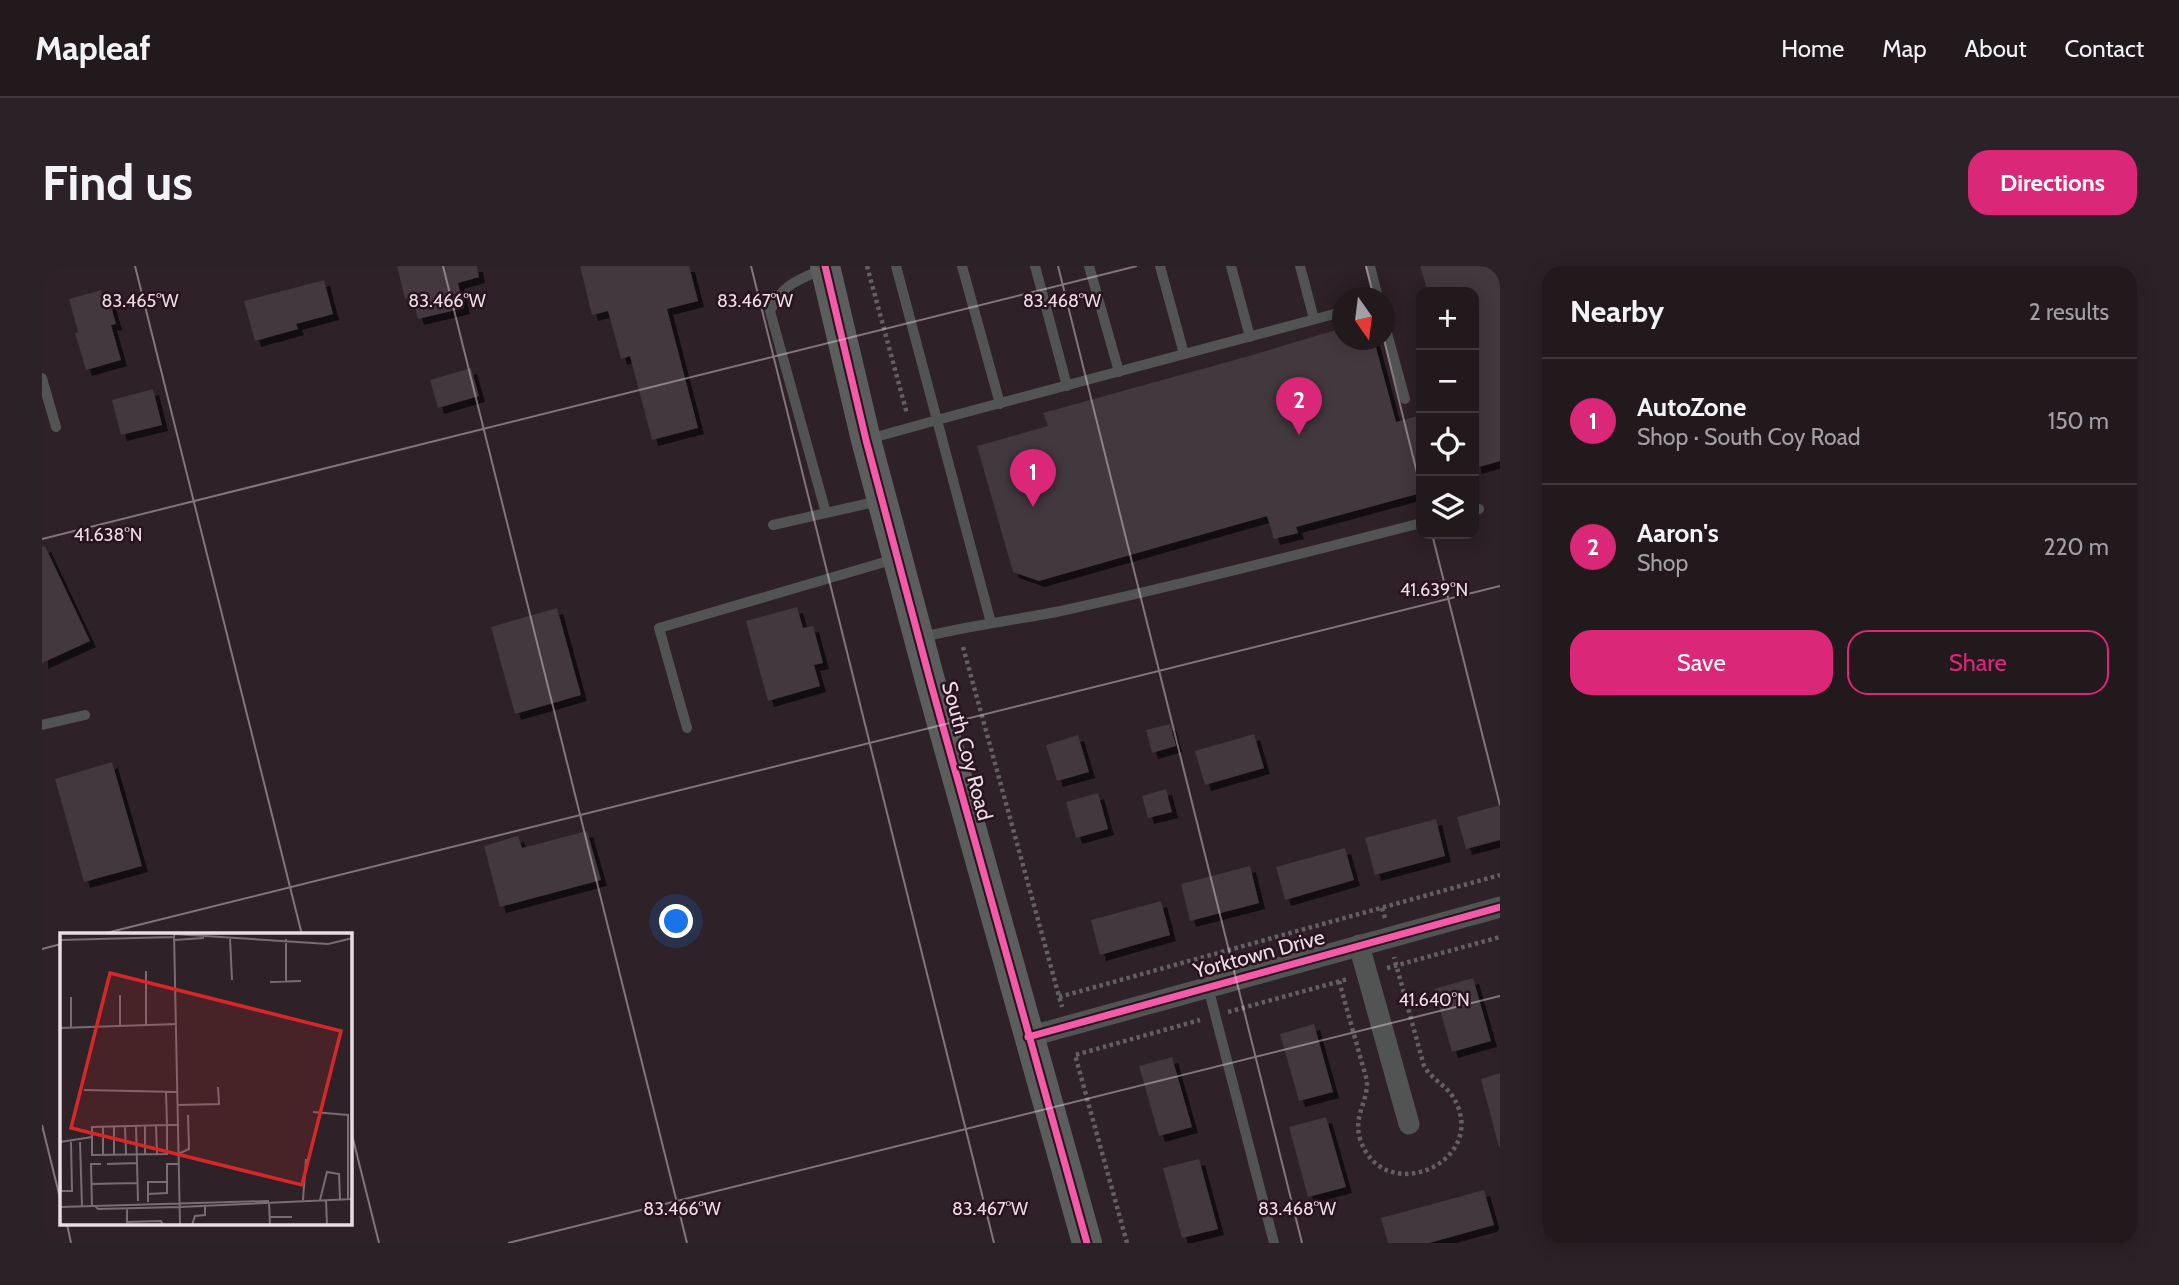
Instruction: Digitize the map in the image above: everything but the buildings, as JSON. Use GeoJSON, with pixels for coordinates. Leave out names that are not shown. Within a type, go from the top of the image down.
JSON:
{"type":"FeatureCollection","features":[{"type":"Feature","properties":{"kind":"street","name":"South Coy Road"},"geometry":{"type":"LineString","coordinates":[[825,267],[897,558],[1087,1243]]}},
{"type":"Feature","properties":{"kind":"street","name":"Yorktown Drive"},"geometry":{"type":"LineString","coordinates":[[1028,1037],[1500,907]]}},
{"type":"Feature","properties":{"kind":"street"},"geometry":{"type":"LineString","coordinates":[[1359,945],[1409,1124]]}},
{"type":"Feature","properties":{"kind":"lane"},"geometry":{"type":"LineString","coordinates":[[896,266],[991,623]]}},
{"type":"Feature","properties":{"kind":"lane"},"geometry":{"type":"LineString","coordinates":[[962,266],[1000,404]]}},
{"type":"Feature","properties":{"kind":"lane"},"geometry":{"type":"LineString","coordinates":[[1035,266],[1067,386]]}},
{"type":"Feature","properties":{"kind":"lane"},"geometry":{"type":"LineString","coordinates":[[1089,266],[1119,372]]}},
{"type":"Feature","properties":{"kind":"lane"},"geometry":{"type":"LineString","coordinates":[[1160,266],[1184,354]]}},
{"type":"Feature","properties":{"kind":"lane"},"geometry":{"type":"LineString","coordinates":[[1231,266],[1250,337]]}},
{"type":"Feature","properties":{"kind":"lane"},"geometry":{"type":"LineString","coordinates":[[1300,266],[1314,320]]}},
{"type":"Feature","properties":{"kind":"lane"},"geometry":{"type":"LineString","coordinates":[[1370,266],[1375,287]]}},
{"type":"Feature","properties":{"kind":"lane"},"geometry":{"type":"LineString","coordinates":[[825,267],[779,292],[770,311],[826,513]]}},
{"type":"Feature","properties":{"kind":"lane"},"geometry":{"type":"LineString","coordinates":[[866,440],[1332,315]]}},
{"type":"Feature","properties":{"kind":"lane"},"geometry":{"type":"LineString","coordinates":[[1392,350],[1405,399]]}},
{"type":"Feature","properties":{"kind":"lane"},"geometry":{"type":"LineString","coordinates":[[42,377],[55,427]]}},
{"type":"Feature","properties":{"kind":"lane"},"geometry":{"type":"LineString","coordinates":[[773,524],[882,500]]}},
{"type":"Feature","properties":{"kind":"lane"},"geometry":{"type":"LineString","coordinates":[[919,639],[1090,604],[1289,558],[1416,524]]}},
{"type":"Feature","properties":{"kind":"lane"},"geometry":{"type":"LineString","coordinates":[[687,728],[659,628],[897,558]]}},
{"type":"Feature","properties":{"kind":"lane"},"geometry":{"type":"LineString","coordinates":[[42,725],[85,715]]}},
{"type":"Feature","properties":{"kind":"lane"},"geometry":{"type":"LineString","coordinates":[[1208,987],[1274,1243]]}},
{"type":"Feature","properties":{"kind":"path"},"geometry":{"type":"LineString","coordinates":[[867,266],[911,428]]}},
{"type":"Feature","properties":{"kind":"path"},"geometry":{"type":"LineString","coordinates":[[963,647],[1075,1055]]}},
{"type":"Feature","properties":{"kind":"path"},"geometry":{"type":"LineString","coordinates":[[1059,997],[1500,875]]}},
{"type":"Feature","properties":{"kind":"cycle path"},"geometry":{"type":"LineString","coordinates":[[825,266],[866,440],[931,684],[1087,1243]]}},
{"type":"Feature","properties":{"kind":"cycle path"},"geometry":{"type":"LineString","coordinates":[[1028,1037],[1500,907]]}},
{"type":"Feature","properties":{"kind":"place","name":"Aaron's"},"geometry":{"type":"Point","coordinates":[1299,435]}},
{"type":"Feature","properties":{"kind":"place","name":"AutoZone"},"geometry":{"type":"Point","coordinates":[1033,507]}}]}
